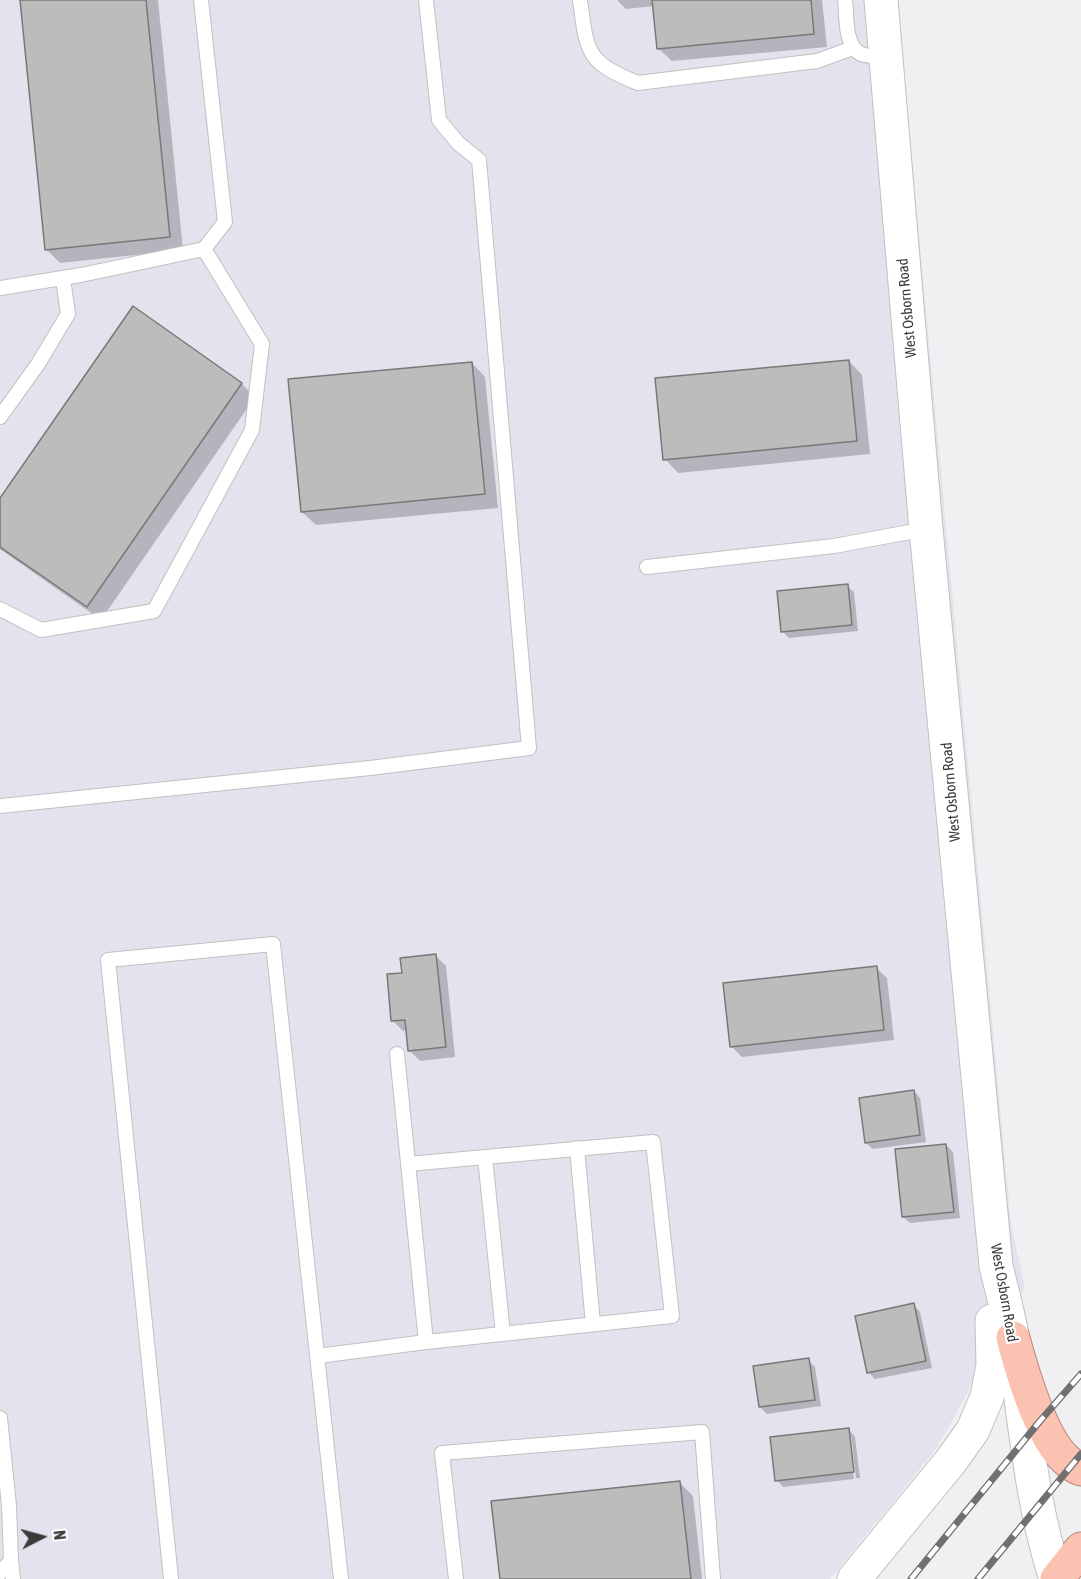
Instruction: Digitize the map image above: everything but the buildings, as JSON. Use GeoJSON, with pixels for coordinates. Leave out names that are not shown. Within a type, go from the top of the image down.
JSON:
{"type":"FeatureCollection","features":[{"type":"Feature","properties":{"kind":"highway"},"geometry":{"type":"LineString","coordinates":[[1013,1338],[1029,1395],[1040,1421],[1072,1465],[1081,1469]]}},
{"type":"Feature","properties":{"kind":"highway"},"geometry":{"type":"LineString","coordinates":[[1056,1579],[1081,1549]]}},
{"type":"Feature","properties":{"kind":"street","name":"West Osborn Road"},"geometry":{"type":"LineString","coordinates":[[881,0],[926,530],[996,1266],[1013,1338],[1037,1508],[1056,1579]]}},
{"type":"Feature","properties":{"kind":"street"},"geometry":{"type":"LineString","coordinates":[[854,1579],[964,1445],[981,1414],[993,1366],[992,1304],[996,1266]]}},
{"type":"Feature","properties":{"kind":"lane"},"geometry":{"type":"LineString","coordinates":[[0,288],[63,279],[204,249],[225,222],[201,0]]}},
{"type":"Feature","properties":{"kind":"lane"},"geometry":{"type":"LineString","coordinates":[[0,806],[370,768],[529,748],[479,160],[458,143],[439,120],[426,0]]}},
{"type":"Feature","properties":{"kind":"lane"},"geometry":{"type":"LineString","coordinates":[[580,0],[585,41],[598,63],[613,73],[638,83],[817,61],[853,48]]}},
{"type":"Feature","properties":{"kind":"lane"},"geometry":{"type":"LineString","coordinates":[[845,0],[849,38],[853,48],[862,55],[885,56]]}},
{"type":"Feature","properties":{"kind":"lane"},"geometry":{"type":"LineString","coordinates":[[0,609],[41,630],[154,611],[252,429],[262,344],[204,249]]}},
{"type":"Feature","properties":{"kind":"lane"},"geometry":{"type":"LineString","coordinates":[[0,417],[38,364],[68,314],[63,279]]}},
{"type":"Feature","properties":{"kind":"lane"},"geometry":{"type":"LineString","coordinates":[[647,567],[834,546],[926,530]]}},
{"type":"Feature","properties":{"kind":"lane"},"geometry":{"type":"LineString","coordinates":[[171,1579],[108,960],[273,944],[341,1579]]}},
{"type":"Feature","properties":{"kind":"lane"},"geometry":{"type":"LineString","coordinates":[[397,1054],[426,1342]]}},
{"type":"Feature","properties":{"kind":"lane"},"geometry":{"type":"LineString","coordinates":[[318,1356],[672,1316],[653,1142],[408,1164]]}},
{"type":"Feature","properties":{"kind":"lane"},"geometry":{"type":"LineString","coordinates":[[577,1148],[593,1324]]}},
{"type":"Feature","properties":{"kind":"lane"},"geometry":{"type":"LineString","coordinates":[[485,1157],[503,1334]]}},
{"type":"Feature","properties":{"kind":"lane"},"geometry":{"type":"LineString","coordinates":[[0,1418],[14,1579]]}},
{"type":"Feature","properties":{"kind":"lane"},"geometry":{"type":"LineString","coordinates":[[456,1579],[442,1453],[702,1432],[714,1579]]}},
{"type":"Feature","properties":{"kind":"lane"},"geometry":{"type":"LineString","coordinates":[[0,1573],[11,1560]]}},
{"type":"Feature","properties":{"kind":"shaded area"},"geometry":{"type":"Polygon","coordinates":[[[0,0],[897,0],[1011,1224],[1025,1288],[937,1448],[830,1579],[0,1579],[0,0]]]}},
{"type":"Feature","properties":{"kind":"railway"},"geometry":{"type":"LineString","coordinates":[[911,1579],[1081,1374]]}},
{"type":"Feature","properties":{"kind":"railway"},"geometry":{"type":"LineString","coordinates":[[978,1579],[1081,1454]]}}]}
